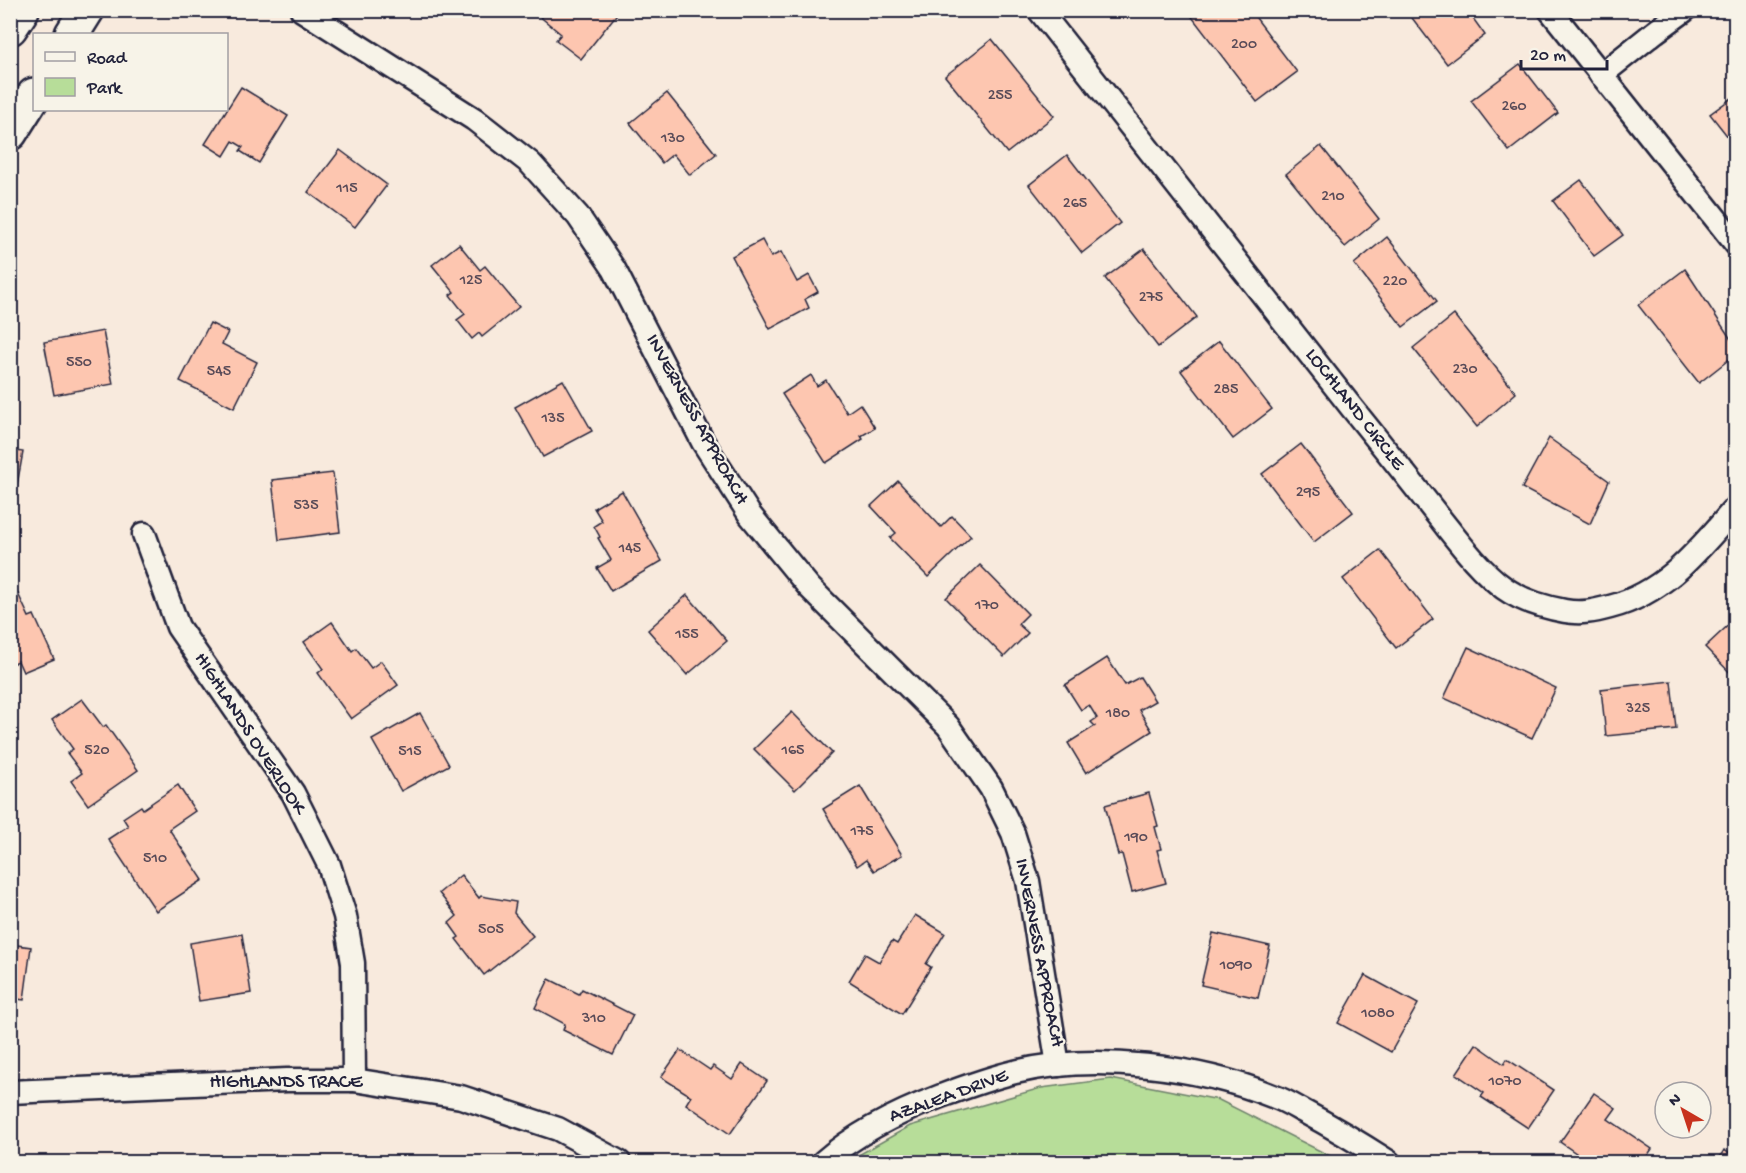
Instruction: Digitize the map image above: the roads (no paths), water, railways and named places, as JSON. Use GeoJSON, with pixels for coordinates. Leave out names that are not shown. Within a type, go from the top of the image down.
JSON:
{"type":"FeatureCollection","features":[{"type":"Feature","properties":{"kind":"highway"},"geometry":{"type":"LineString","coordinates":[[10,28],[22,10]]}},
{"type":"Feature","properties":{"kind":"highway"},"geometry":{"type":"LineString","coordinates":[[73,33],[87,10]]}},
{"type":"Feature","properties":{"kind":"highway"},"geometry":{"type":"LineString","coordinates":[[10,133],[33,97]]}},
{"type":"Feature","properties":{"kind":"street","name":"INVERNESS APPROACH"},"geometry":{"type":"LineString","coordinates":[[302,10],[474,118],[530,164],[578,216],[614,269],[703,442],[750,515],[809,587],[948,726],[991,788],[1013,833],[1028,881],[1058,1065]]}},
{"type":"Feature","properties":{"kind":"street","name":"LOCHLAND CIRCLE"},"geometry":{"type":"LineString","coordinates":[[1040,10],[1466,551],[1503,587],[1523,600],[1567,611],[1590,612],[1618,605],[1644,595],[1670,577],[1694,555],[1736,507]]}},
{"type":"Feature","properties":{"kind":"street"},"geometry":{"type":"LineString","coordinates":[[1550,10],[1736,244]]}},
{"type":"Feature","properties":{"kind":"street"},"geometry":{"type":"LineString","coordinates":[[1601,75],[1685,10]]}},
{"type":"Feature","properties":{"kind":"street","name":"HIGHLANDS OVERLOOK"},"geometry":{"type":"LineString","coordinates":[[144,534],[178,627],[292,793],[329,865],[345,916],[353,963],[354,1080]]}},
{"type":"Feature","properties":{"kind":"street","name":"AZALEA DRIVE"},"geometry":{"type":"LineString","coordinates":[[823,1162],[869,1128],[920,1104],[977,1083],[1017,1072],[1058,1065],[1122,1063],[1172,1069],[1230,1082],[1275,1097],[1336,1128],[1389,1162]]}},
{"type":"Feature","properties":{"kind":"street","name":"HIGHLANDS TRACE"},"geometry":{"type":"LineString","coordinates":[[10,1092],[287,1080],[354,1080],[461,1096],[558,1129],[619,1162]]}}]}
